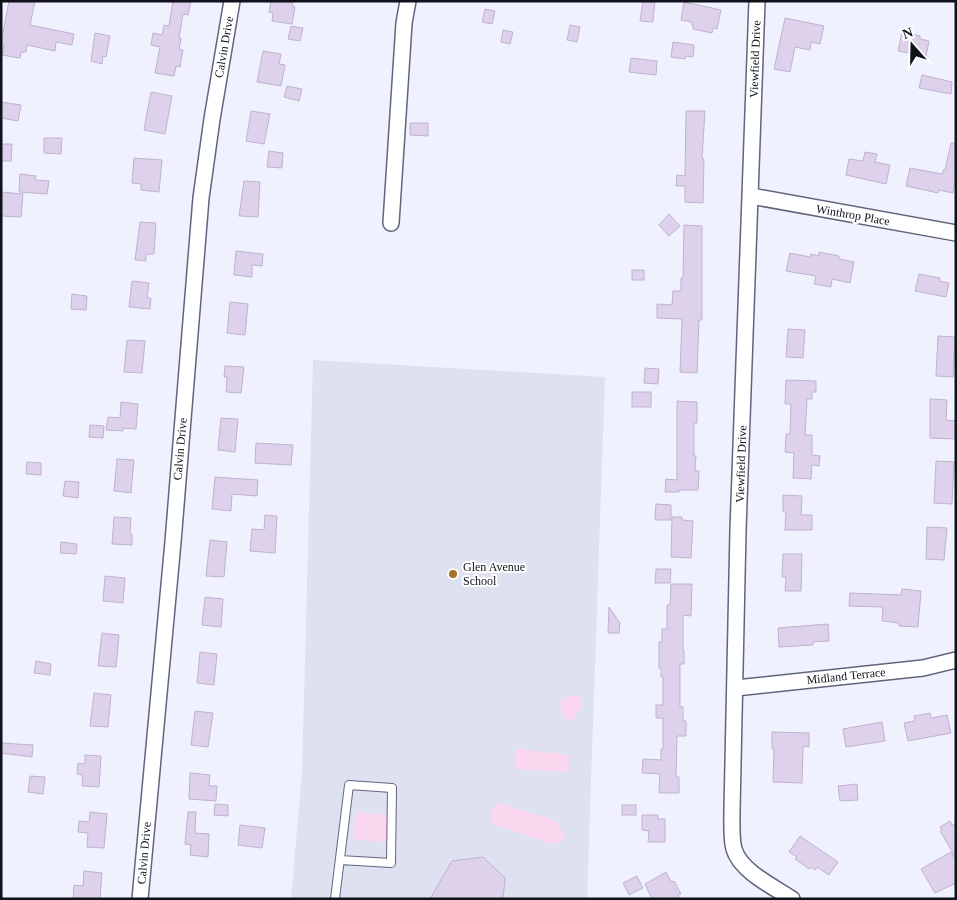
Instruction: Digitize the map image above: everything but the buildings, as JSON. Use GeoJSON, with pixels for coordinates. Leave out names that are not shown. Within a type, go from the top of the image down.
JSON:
{"type":"FeatureCollection","features":[{"type":"Feature","properties":{"kind":"street","name":"Calvin Drive"},"geometry":{"type":"LineString","coordinates":[[140,899],[173,542],[201,198],[210,127],[232,1]]}},
{"type":"Feature","properties":{"kind":"street"},"geometry":{"type":"LineString","coordinates":[[391,223],[402,42],[408,1]]}},
{"type":"Feature","properties":{"kind":"street","name":"Viewfield Drive"},"geometry":{"type":"LineString","coordinates":[[757,1],[739,512],[732,810],[734,850],[742,864],[756,876],[792,899]]}},
{"type":"Feature","properties":{"kind":"street","name":"Winthrop Place"},"geometry":{"type":"LineString","coordinates":[[751,196],[956,233]]}},
{"type":"Feature","properties":{"kind":"street","name":"Midland Terrace"},"geometry":{"type":"LineString","coordinates":[[736,688],[923,668],[956,660]]}},
{"type":"Feature","properties":{"kind":"lane"},"geometry":{"type":"LineString","coordinates":[[335,899],[349,785],[392,788],[391,863],[340,860]]}},
{"type":"Feature","properties":{"kind":"shaded area","name":"Glen Avenue School"},"geometry":{"type":"Polygon","coordinates":[[[313,360],[605,377],[587,899],[291,899],[302,771],[313,360]]]}},
{"type":"Feature","properties":{"kind":"shaded area"},"geometry":{"type":"Polygon","coordinates":[[[570,696],[582,697],[582,707],[574,721],[563,717],[560,701],[570,696]]]}},
{"type":"Feature","properties":{"kind":"shaded area"},"geometry":{"type":"Polygon","coordinates":[[[516,749],[570,755],[568,772],[515,769],[516,749]]]}},
{"type":"Feature","properties":{"kind":"shaded area"},"geometry":{"type":"Polygon","coordinates":[[[498,803],[554,820],[565,835],[562,842],[552,844],[491,823],[492,809],[498,803]]]}},
{"type":"Feature","properties":{"kind":"shaded area"},"geometry":{"type":"Polygon","coordinates":[[[355,812],[389,815],[387,842],[353,840],[355,812]]]}},
{"type":"Feature","properties":{"kind":"place","name":"Glen Avenue School"},"geometry":{"type":"Point","coordinates":[453,574]}}]}
